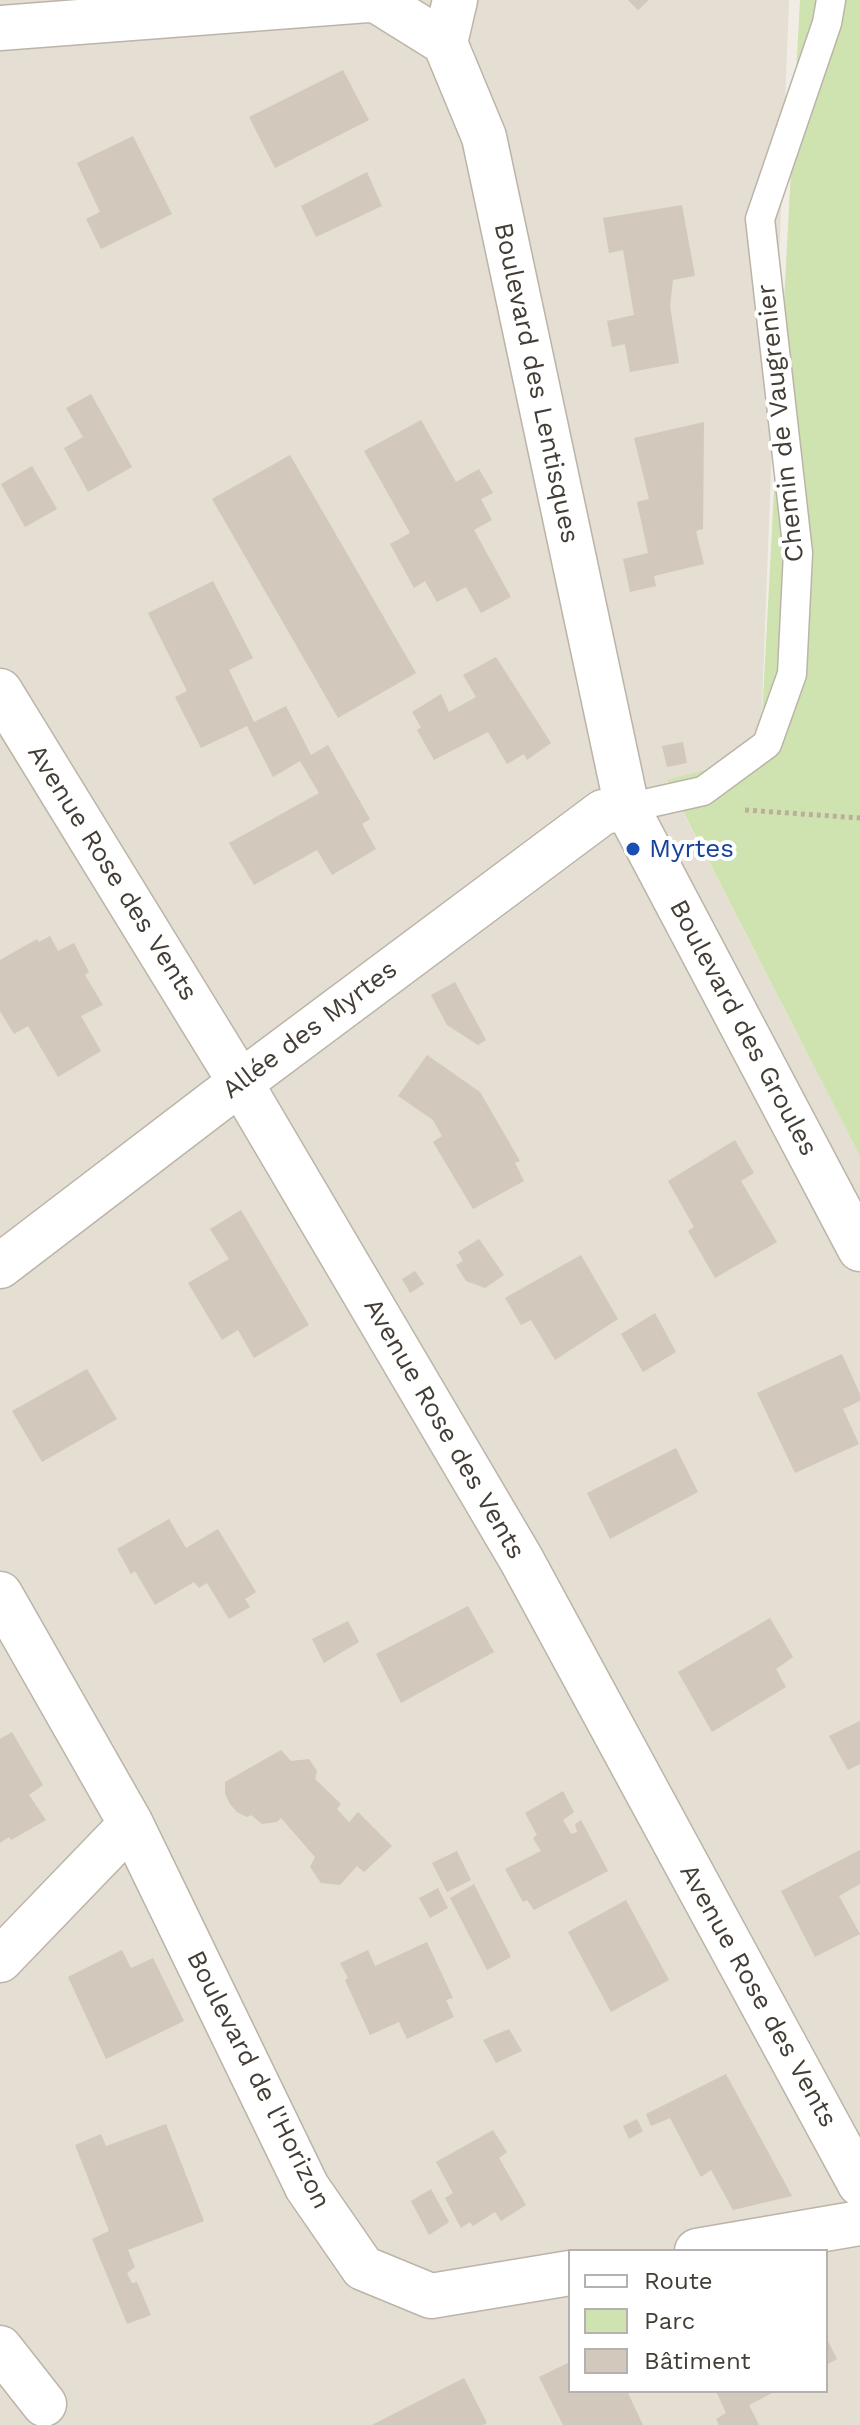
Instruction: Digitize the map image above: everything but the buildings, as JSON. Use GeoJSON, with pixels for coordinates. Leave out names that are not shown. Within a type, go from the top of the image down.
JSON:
{"type":"FeatureCollection","features":[{"type":"Feature","properties":{"kind":"street"},"geometry":{"type":"LineString","coordinates":[[0,28],[368,0]]}},
{"type":"Feature","properties":{"kind":"street"},"geometry":{"type":"LineString","coordinates":[[376,0],[445,43],[455,0]]}},
{"type":"Feature","properties":{"kind":"street","name":"Boulevard des Lentisques"},"geometry":{"type":"LineString","coordinates":[[445,43],[484,137],[627,808]]}},
{"type":"Feature","properties":{"kind":"street","name":"Avenue Rose des Vents"},"geometry":{"type":"LineString","coordinates":[[0,691],[240,1082],[521,1559],[860,2184]]}},
{"type":"Feature","properties":{"kind":"street","name":"Allée des Myrtes"},"geometry":{"type":"LineString","coordinates":[[0,1266],[240,1082],[603,812],[627,808]]}},
{"type":"Feature","properties":{"kind":"street","name":"Boulevard des Groules"},"geometry":{"type":"LineString","coordinates":[[627,808],[860,1249]]}},
{"type":"Feature","properties":{"kind":"street"},"geometry":{"type":"LineString","coordinates":[[0,1594],[131,1824],[0,1960]]}},
{"type":"Feature","properties":{"kind":"street","name":"Boulevard de l'Horizon"},"geometry":{"type":"LineString","coordinates":[[131,1824],[307,2187],[363,2268],[431,2296],[568,2273]]}},
{"type":"Feature","properties":{"kind":"street"},"geometry":{"type":"LineString","coordinates":[[709,2249],[860,2223]]}},
{"type":"Feature","properties":{"kind":"street"},"geometry":{"type":"LineString","coordinates":[[0,2348],[44,2404]]}},
{"type":"Feature","properties":{"kind":"lane","name":"Chemin de Vaugrenier"},"geometry":{"type":"LineString","coordinates":[[627,808],[695,794],[767,744],[792,674],[798,553],[760,219],[827,23],[831,0]]}},
{"type":"Feature","properties":{"kind":"path"},"geometry":{"type":"LineString","coordinates":[[695,794],[706,807],[860,818]]}},
{"type":"Feature","properties":{"kind":"shaded area"},"geometry":{"type":"Polygon","coordinates":[[[0,0],[789,0],[760,757],[667,781],[860,1156],[860,2425],[0,2425],[0,0]]]}},
{"type":"Feature","properties":{"kind":"green space"},"geometry":{"type":"Polygon","coordinates":[[[800,0],[860,0],[860,1156],[667,780],[760,756],[800,0]]]}},
{"type":"Feature","properties":{"kind":"place","name":"Myrtes"},"geometry":{"type":"Point","coordinates":[633,849]}}]}
